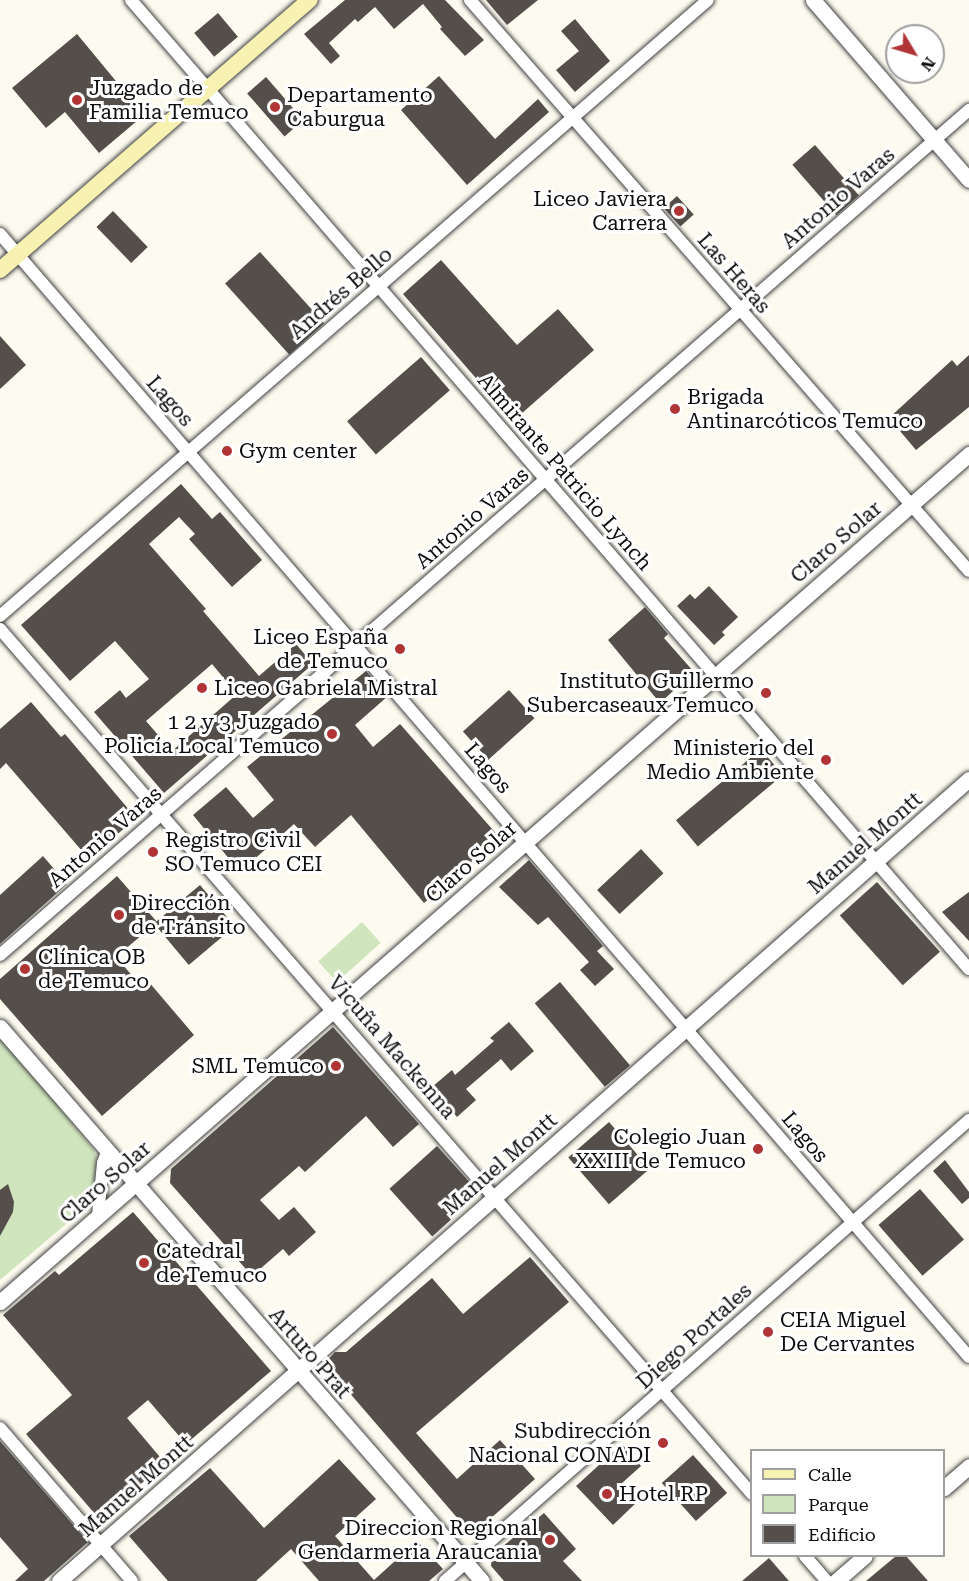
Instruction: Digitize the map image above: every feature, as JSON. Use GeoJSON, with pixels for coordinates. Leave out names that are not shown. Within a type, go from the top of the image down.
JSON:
{"type":"FeatureCollection","features":[{"type":"Feature","properties":{"kind":"main road"},"geometry":{"type":"LineString","coordinates":[[0,270],[310,0]]}},
{"type":"Feature","properties":{"kind":"street","name":"Almirante Patricio Lynch"},"geometry":{"type":"LineString","coordinates":[[131,0],[969,969]]}},
{"type":"Feature","properties":{"kind":"street","name":"Las Heras"},"geometry":{"type":"LineString","coordinates":[[470,0],[969,571]]}},
{"type":"Feature","properties":{"kind":"street","name":"Andrés Bello"},"geometry":{"type":"LineString","coordinates":[[0,616],[708,0]]}},
{"type":"Feature","properties":{"kind":"street"},"geometry":{"type":"LineString","coordinates":[[813,0],[969,180]]}},
{"type":"Feature","properties":{"kind":"street","name":"Antonio Varas"},"geometry":{"type":"LineString","coordinates":[[0,955],[969,110]]}},
{"type":"Feature","properties":{"kind":"street","name":"Lagos"},"geometry":{"type":"LineString","coordinates":[[0,234],[687,1027],[851,1222],[969,1357]]}},
{"type":"Feature","properties":{"kind":"street","name":"Claro Solar"},"geometry":{"type":"LineString","coordinates":[[0,1302],[969,454]]}},
{"type":"Feature","properties":{"kind":"street","name":"Vicuña Mackenna"},"geometry":{"type":"LineString","coordinates":[[0,629],[750,1492]]}},
{"type":"Feature","properties":{"kind":"street","name":"Manuel Montt"},"geometry":{"type":"LineString","coordinates":[[59,1581],[969,779]]}},
{"type":"Feature","properties":{"kind":"street","name":"Arturo Prat"},"geometry":{"type":"LineString","coordinates":[[0,1028],[482,1581]]}},
{"type":"Feature","properties":{"kind":"street","name":"Diego Portales"},"geometry":{"type":"LineString","coordinates":[[446,1581],[969,1120]]}},
{"type":"Feature","properties":{"kind":"street"},"geometry":{"type":"LineString","coordinates":[[98,1216],[103,1163],[107,1152]]}},
{"type":"Feature","properties":{"kind":"street"},"geometry":{"type":"LineString","coordinates":[[0,1428],[132,1581]]}},
{"type":"Feature","properties":{"kind":"street"},"geometry":{"type":"LineString","coordinates":[[945,1487],[969,1466]]}},
{"type":"Feature","properties":{"kind":"street"},"geometry":{"type":"LineString","coordinates":[[806,1557],[827,1581]]}},
{"type":"Feature","properties":{"kind":"street"},"geometry":{"type":"LineString","coordinates":[[836,1581],[864,1557]]}},
{"type":"Feature","properties":{"kind":"green space"},"geometry":{"type":"Polygon","coordinates":[[[362,922],[381,943],[337,982],[318,961],[362,922]]]}},
{"type":"Feature","properties":{"kind":"green space"},"geometry":{"type":"Polygon","coordinates":[[[0,1034],[93,1149],[100,1165],[92,1202],[0,1280],[0,1034]]]}},
{"type":"Feature","properties":{"kind":"building"},"geometry":{"type":"Polygon","coordinates":[[[345,0],[445,0],[484,40],[465,56],[440,29],[442,27],[423,4],[394,29],[375,7],[358,22],[355,19],[329,43],[340,56],[331,64],[304,34],[345,0]]]}},
{"type":"Feature","properties":{"kind":"building"},"geometry":{"type":"Polygon","coordinates":[[[486,0],[538,0],[507,25],[486,0]]]}},
{"type":"Feature","properties":{"kind":"building"},"geometry":{"type":"Polygon","coordinates":[[[218,13],[238,37],[214,57],[194,33],[218,13]]]}},
{"type":"Feature","properties":{"kind":"building"},"geometry":{"type":"Polygon","coordinates":[[[575,19],[610,61],[575,92],[556,70],[579,51],[561,31],[575,19]]]}},
{"type":"Feature","properties":{"kind":"building","name":"Juzgado de Familia Temuco"},"geometry":{"type":"Polygon","coordinates":[[[77,34],[144,115],[99,153],[65,112],[46,128],[12,88],[77,34]]]}},
{"type":"Feature","properties":{"kind":"building"},"geometry":{"type":"Polygon","coordinates":[[[439,76],[495,139],[538,99],[549,112],[467,185],[401,110],[439,76]]]}},
{"type":"Feature","properties":{"kind":"building","name":"Departamento Caburgua"},"geometry":{"type":"Polygon","coordinates":[[[266,77],[303,120],[285,136],[247,93],[266,77]]]}},
{"type":"Feature","properties":{"kind":"building"},"geometry":{"type":"Polygon","coordinates":[[[815,145],[859,196],[836,215],[792,165],[815,145]]]}},
{"type":"Feature","properties":{"kind":"building","name":"Liceo Javiera Carrera"},"geometry":{"type":"Polygon","coordinates":[[[677,196],[694,215],[680,227],[664,208],[677,196]]]}},
{"type":"Feature","properties":{"kind":"building"},"geometry":{"type":"Polygon","coordinates":[[[113,211],[148,247],[131,263],[96,227],[113,211]]]}},
{"type":"Feature","properties":{"kind":"building"},"geometry":{"type":"Polygon","coordinates":[[[260,252],[324,323],[289,355],[225,283],[260,252]]]}},
{"type":"Feature","properties":{"kind":"building"},"geometry":{"type":"Polygon","coordinates":[[[441,260],[517,345],[558,309],[594,350],[513,421],[403,294],[441,260]]]}},
{"type":"Feature","properties":{"kind":"building"},"geometry":{"type":"Polygon","coordinates":[[[0,336],[26,365],[0,389],[0,336]]]}},
{"type":"Feature","properties":{"kind":"building"},"geometry":{"type":"Polygon","coordinates":[[[969,355],[969,407],[916,450],[889,418],[952,360],[957,366],[969,355]]]}},
{"type":"Feature","properties":{"kind":"building"},"geometry":{"type":"Polygon","coordinates":[[[421,357],[450,390],[376,455],[347,421],[421,357]]]}},
{"type":"Feature","properties":{"kind":"building"},"geometry":{"type":"Polygon","coordinates":[[[181,484],[212,519],[220,512],[262,560],[232,587],[189,539],[195,534],[179,517],[149,544],[206,609],[203,611],[259,676],[296,644],[313,664],[164,793],[94,712],[120,690],[126,698],[149,679],[115,641],[70,681],[21,625],[181,484]],[[212,664],[146,721],[172,751],[237,694],[212,664]]]}},
{"type":"Feature","properties":{"kind":"building"},"geometry":{"type":"Polygon","coordinates":[[[709,586],[738,617],[722,632],[725,635],[714,645],[677,606],[690,594],[695,599],[709,586]]]}},
{"type":"Feature","properties":{"kind":"building"},"geometry":{"type":"Polygon","coordinates":[[[645,607],[668,634],[664,638],[694,672],[660,703],[608,640],[645,607]]]}},
{"type":"Feature","properties":{"kind":"building"},"geometry":{"type":"Polygon","coordinates":[[[366,671],[388,696],[355,725],[373,747],[400,724],[500,838],[424,903],[351,815],[315,847],[294,824],[240,872],[193,815],[226,787],[253,818],[274,800],[247,767],[366,671]]]}},
{"type":"Feature","properties":{"kind":"building"},"geometry":{"type":"Polygon","coordinates":[[[509,690],[534,718],[488,760],[463,731],[509,690]]]}},
{"type":"Feature","properties":{"kind":"building"},"geometry":{"type":"Polygon","coordinates":[[[31,702],[61,737],[65,734],[136,818],[89,859],[6,763],[0,769],[0,729],[31,702]]]}},
{"type":"Feature","properties":{"kind":"building"},"geometry":{"type":"Polygon","coordinates":[[[761,749],[783,775],[698,846],[676,820],[761,749]]]}},
{"type":"Feature","properties":{"kind":"building"},"geometry":{"type":"Polygon","coordinates":[[[641,849],[664,873],[620,914],[597,890],[641,849]]]}},
{"type":"Feature","properties":{"kind":"building"},"geometry":{"type":"Polygon","coordinates":[[[43,856],[67,884],[0,944],[0,895],[43,856]]]}},
{"type":"Feature","properties":{"kind":"building"},"geometry":{"type":"Polygon","coordinates":[[[529,860],[603,946],[597,951],[614,969],[595,986],[580,970],[589,962],[548,917],[538,925],[499,887],[529,860]]]}},
{"type":"Feature","properties":{"kind":"building"},"geometry":{"type":"Polygon","coordinates":[[[117,876],[157,922],[116,957],[142,987],[148,981],[194,1035],[102,1116],[0,999],[0,979],[117,876]]]}},
{"type":"Feature","properties":{"kind":"building"},"geometry":{"type":"Polygon","coordinates":[[[877,882],[940,952],[903,985],[840,915],[877,882]]]}},
{"type":"Feature","properties":{"kind":"building"},"geometry":{"type":"Polygon","coordinates":[[[200,885],[235,926],[189,965],[154,924],[200,885]]]}},
{"type":"Feature","properties":{"kind":"building"},"geometry":{"type":"Polygon","coordinates":[[[969,892],[969,941],[942,912],[969,892]]]}},
{"type":"Feature","properties":{"kind":"building"},"geometry":{"type":"Polygon","coordinates":[[[560,982],[630,1065],[605,1087],[535,1003],[560,982]]]}},
{"type":"Feature","properties":{"kind":"building"},"geometry":{"type":"Polygon","coordinates":[[[509,1022],[534,1051],[511,1071],[501,1059],[466,1089],[476,1100],[457,1117],[432,1087],[452,1070],[455,1075],[494,1041],[490,1038],[509,1022]]]}},
{"type":"Feature","properties":{"kind":"building"},"geometry":{"type":"Polygon","coordinates":[[[333,1027],[419,1124],[393,1147],[366,1116],[305,1172],[299,1166],[260,1200],[279,1220],[294,1207],[316,1232],[289,1256],[283,1249],[252,1276],[170,1183],[171,1169],[333,1027]]]}},
{"type":"Feature","properties":{"kind":"building"},"geometry":{"type":"Polygon","coordinates":[[[609,1122],[650,1169],[609,1204],[568,1157],[609,1122]]]}},
{"type":"Feature","properties":{"kind":"building"},"geometry":{"type":"Polygon","coordinates":[[[437,1146],[480,1194],[432,1236],[389,1189],[437,1146]]]}},
{"type":"Feature","properties":{"kind":"building"},"geometry":{"type":"Polygon","coordinates":[[[945,1160],[969,1192],[969,1198],[962,1204],[933,1171],[945,1160]]]}},
{"type":"Feature","properties":{"kind":"building"},"geometry":{"type":"Polygon","coordinates":[[[8,1184],[14,1202],[13,1212],[0,1236],[0,1190],[8,1184]]]}},
{"type":"Feature","properties":{"kind":"building"},"geometry":{"type":"Polygon","coordinates":[[[920,1189],[964,1240],[922,1276],[878,1225],[920,1189]]]}},
{"type":"Feature","properties":{"kind":"building"},"geometry":{"type":"Polygon","coordinates":[[[133,1212],[271,1371],[186,1444],[148,1400],[127,1418],[165,1463],[105,1515],[95,1514],[26,1434],[72,1395],[3,1315],[55,1271],[59,1275],[133,1212]]]}},
{"type":"Feature","properties":{"kind":"building"},"geometry":{"type":"Polygon","coordinates":[[[530,1257],[569,1302],[416,1433],[457,1479],[500,1440],[535,1479],[472,1535],[341,1383],[328,1377],[325,1363],[335,1352],[346,1352],[432,1278],[463,1314],[530,1257]]]}},
{"type":"Feature","properties":{"kind":"building"},"geometry":{"type":"Polygon","coordinates":[[[0,1441],[88,1542],[44,1581],[15,1581],[28,1569],[0,1537],[0,1441]]]}},
{"type":"Feature","properties":{"kind":"building","name":"Hotel RP"},"geometry":{"type":"Polygon","coordinates":[[[622,1444],[641,1466],[621,1484],[637,1502],[613,1525],[576,1486],[622,1444]]]}},
{"type":"Feature","properties":{"kind":"building"},"geometry":{"type":"Polygon","coordinates":[[[693,1455],[727,1493],[696,1521],[662,1483],[693,1455]]]}},
{"type":"Feature","properties":{"kind":"building"},"geometry":{"type":"Polygon","coordinates":[[[339,1459],[376,1499],[335,1536],[374,1580],[417,1541],[443,1569],[429,1581],[319,1581],[291,1549],[256,1581],[168,1581],[129,1536],[210,1468],[264,1528],[339,1459]]]}},
{"type":"Feature","properties":{"kind":"building"},"geometry":{"type":"Polygon","coordinates":[[[544,1513],[576,1549],[563,1561],[582,1581],[504,1581],[491,1566],[492,1555],[544,1513]]]}},
{"type":"Feature","properties":{"kind":"building"},"geometry":{"type":"Polygon","coordinates":[[[895,1557],[907,1557],[928,1581],[866,1581],[895,1557]]]}},
{"type":"Feature","properties":{"kind":"building"},"geometry":{"type":"Polygon","coordinates":[[[769,1558],[789,1581],[742,1581],[769,1558]]]}},
{"type":"Feature","properties":{"kind":"place","name":"Juzgado de Familia Temuco"},"geometry":{"type":"Point","coordinates":[77,100]}},
{"type":"Feature","properties":{"kind":"place","name":"Departamento Caburgua"},"geometry":{"type":"Point","coordinates":[275,107]}},
{"type":"Feature","properties":{"kind":"place","name":"Liceo Javiera Carrera"},"geometry":{"type":"Point","coordinates":[679,211]}},
{"type":"Feature","properties":{"kind":"place","name":"Brigada Antinarcóticos Temuco"},"geometry":{"type":"Point","coordinates":[675,409]}},
{"type":"Feature","properties":{"kind":"place","name":"Gym center"},"geometry":{"type":"Point","coordinates":[227,451]}},
{"type":"Feature","properties":{"kind":"place","name":"Liceo España de Temuco"},"geometry":{"type":"Point","coordinates":[400,649]}},
{"type":"Feature","properties":{"kind":"place","name":"Liceo Gabriela Mistral"},"geometry":{"type":"Point","coordinates":[202,688]}},
{"type":"Feature","properties":{"kind":"place","name":"Instituto Guillermo Subercaseaux Temuco"},"geometry":{"type":"Point","coordinates":[766,693]}},
{"type":"Feature","properties":{"kind":"place","name":"1 2 y 3 Juzgado Policía Local Temuco"},"geometry":{"type":"Point","coordinates":[332,734]}},
{"type":"Feature","properties":{"kind":"place","name":"Ministerio del Medio Ambiente"},"geometry":{"type":"Point","coordinates":[826,760]}},
{"type":"Feature","properties":{"kind":"place","name":"Registro Civil SO Temuco CEI"},"geometry":{"type":"Point","coordinates":[153,852]}},
{"type":"Feature","properties":{"kind":"place","name":"Dirección de Tránsito"},"geometry":{"type":"Point","coordinates":[119,915]}},
{"type":"Feature","properties":{"kind":"place","name":"Clínica OB de Temuco"},"geometry":{"type":"Point","coordinates":[25,969]}},
{"type":"Feature","properties":{"kind":"place","name":"SML Temuco"},"geometry":{"type":"Point","coordinates":[336,1066]}},
{"type":"Feature","properties":{"kind":"place","name":"Colegio Juan XXIII de Temuco"},"geometry":{"type":"Point","coordinates":[758,1149]}},
{"type":"Feature","properties":{"kind":"place","name":"Catedral de Temuco"},"geometry":{"type":"Point","coordinates":[144,1263]}},
{"type":"Feature","properties":{"kind":"place","name":"CEIA Miguel De Cervantes"},"geometry":{"type":"Point","coordinates":[768,1332]}},
{"type":"Feature","properties":{"kind":"place","name":"Subdirección Nacional CONADI"},"geometry":{"type":"Point","coordinates":[663,1443]}},
{"type":"Feature","properties":{"kind":"place","name":"Hotel RP"},"geometry":{"type":"Point","coordinates":[607,1494]}},
{"type":"Feature","properties":{"kind":"place","name":"Direccion Regional Gendarmeria Araucania"},"geometry":{"type":"Point","coordinates":[550,1540]}}]}
